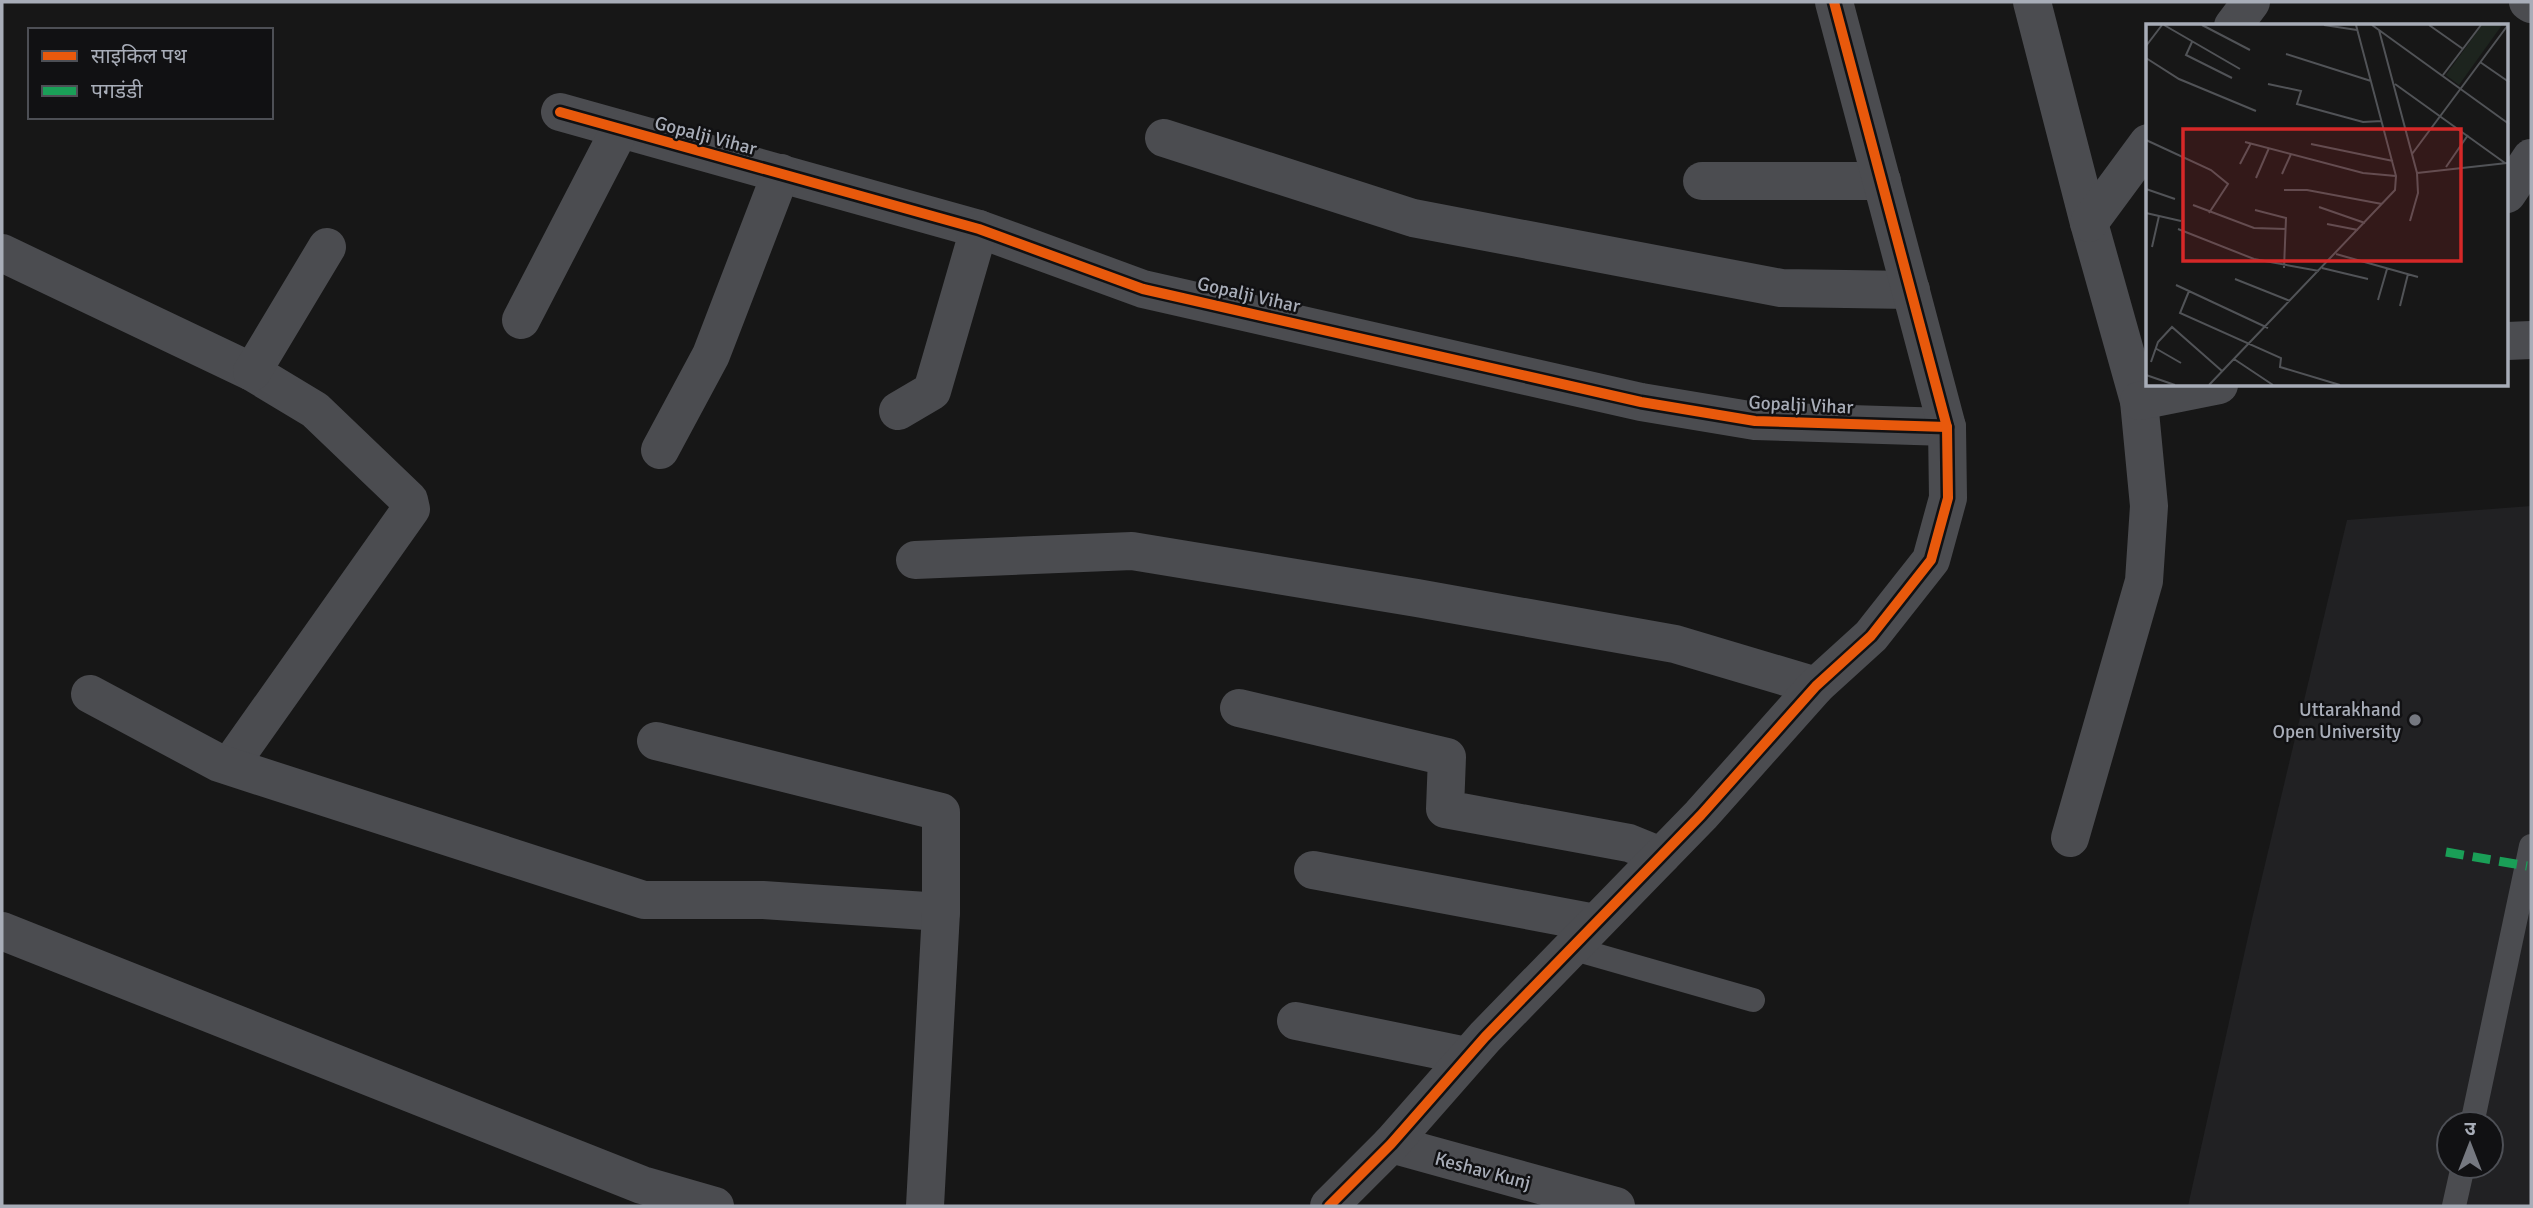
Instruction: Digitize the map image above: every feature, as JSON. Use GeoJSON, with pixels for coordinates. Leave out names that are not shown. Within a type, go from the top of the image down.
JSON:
{"type":"FeatureCollection","features":[{"type":"Feature","properties":{"kind":"street"},"geometry":{"type":"LineString","coordinates":[[1329,1206],[1391,1144],[1467,1056],[1701,815],[1816,686],[1871,636],[1931,560],[1948,498],[1947,427],[1834,2]]}},
{"type":"Feature","properties":{"kind":"street"},"geometry":{"type":"LineString","coordinates":[[2032,2],[2089,223],[2139,401],[2149,506],[2144,581],[2070,838]]}},
{"type":"Feature","properties":{"kind":"street"},"geometry":{"type":"LineString","coordinates":[[2234,24],[2250,2]]}},
{"type":"Feature","properties":{"kind":"street","name":"Gopalji Vihar"},"geometry":{"type":"LineString","coordinates":[[560,112],[979,229],[1143,289],[1641,401],[1755,421],[1947,427]]}},
{"type":"Feature","properties":{"kind":"street"},"geometry":{"type":"LineString","coordinates":[[521,320],[620,129]]}},
{"type":"Feature","properties":{"kind":"street"},"geometry":{"type":"LineString","coordinates":[[1164,138],[1413,218],[1781,288],[1911,290]]}},
{"type":"Feature","properties":{"kind":"street"},"geometry":{"type":"LineString","coordinates":[[2089,223],[2146,146]]}},
{"type":"Feature","properties":{"kind":"street"},"geometry":{"type":"LineString","coordinates":[[2508,192],[2531,158]]}},
{"type":"Feature","properties":{"kind":"street"},"geometry":{"type":"LineString","coordinates":[[660,450],[711,355],[781,173]]}},
{"type":"Feature","properties":{"kind":"street"},"geometry":{"type":"LineString","coordinates":[[1702,181],[1882,181]]}},
{"type":"Feature","properties":{"kind":"street"},"geometry":{"type":"LineString","coordinates":[[898,411],[932,390],[979,229]]}},
{"type":"Feature","properties":{"kind":"street"},"geometry":{"type":"LineString","coordinates":[[252,372],[327,247]]}},
{"type":"Feature","properties":{"kind":"street"},"geometry":{"type":"LineString","coordinates":[[2,253],[252,372],[315,410],[411,504],[411,509],[230,765]]}},
{"type":"Feature","properties":{"kind":"street"},"geometry":{"type":"LineString","coordinates":[[2508,341],[2531,340]]}},
{"type":"Feature","properties":{"kind":"street"},"geometry":{"type":"LineString","coordinates":[[2139,401],[2209,387]]}},
{"type":"Feature","properties":{"kind":"street"},"geometry":{"type":"LineString","coordinates":[[915,560],[1132,551],[1675,644],[1816,686]]}},
{"type":"Feature","properties":{"kind":"street"},"geometry":{"type":"LineString","coordinates":[[90,694],[230,765],[644,900],[763,900],[941,912]]}},
{"type":"Feature","properties":{"kind":"street"},"geometry":{"type":"LineString","coordinates":[[1239,708],[1447,757],[1445,809],[1629,842],[1661,856]]}},
{"type":"Feature","properties":{"kind":"street"},"geometry":{"type":"LineString","coordinates":[[656,741],[941,812],[941,912],[925,1206]]}},
{"type":"Feature","properties":{"kind":"street"},"geometry":{"type":"LineString","coordinates":[[1313,870],[1583,936]]}},
{"type":"Feature","properties":{"kind":"street"},"geometry":{"type":"LineString","coordinates":[[2,930],[642,1185],[715,1206]]}},
{"type":"Feature","properties":{"kind":"street"},"geometry":{"type":"LineString","coordinates":[[1296,1021],[1467,1056]]}},
{"type":"Feature","properties":{"kind":"street","name":"Keshav Kunj"},"geometry":{"type":"LineString","coordinates":[[1391,1144],[1616,1206]]}},
{"type":"Feature","properties":{"kind":"lane"},"geometry":{"type":"LineString","coordinates":[[2475,1110],[2531,846]]}},
{"type":"Feature","properties":{"kind":"lane"},"geometry":{"type":"LineString","coordinates":[[1583,936],[1753,1000]]}},
{"type":"Feature","properties":{"kind":"lane"},"geometry":{"type":"LineString","coordinates":[[2455,1206],[2460,1180]]}},
{"type":"Feature","properties":{"kind":"shaded area","name":"Uttarakhand Open University"},"geometry":{"type":"Polygon","coordinates":[[[2531,506],[2531,1206],[2188,1206],[2252,919],[2347,520],[2531,506]]]}},
{"type":"Feature","properties":{"kind":"marked path"},"geometry":{"type":"LineString","coordinates":[[2446,852],[2527,866]]}},
{"type":"Feature","properties":{"kind":"cycle path"},"geometry":{"type":"LineString","coordinates":[[1329,1206],[1391,1144],[1485,1037],[1701,815],[1816,686],[1871,636],[1931,560],[1948,498],[1947,427],[1834,2]]}},
{"type":"Feature","properties":{"kind":"cycle path"},"geometry":{"type":"LineString","coordinates":[[560,112],[979,229],[1143,289],[1641,402],[1755,421],[1947,427]]}},
{"type":"Feature","properties":{"kind":"place","name":"Uttarakhand Open University"},"geometry":{"type":"Point","coordinates":[2415,720]}}]}
